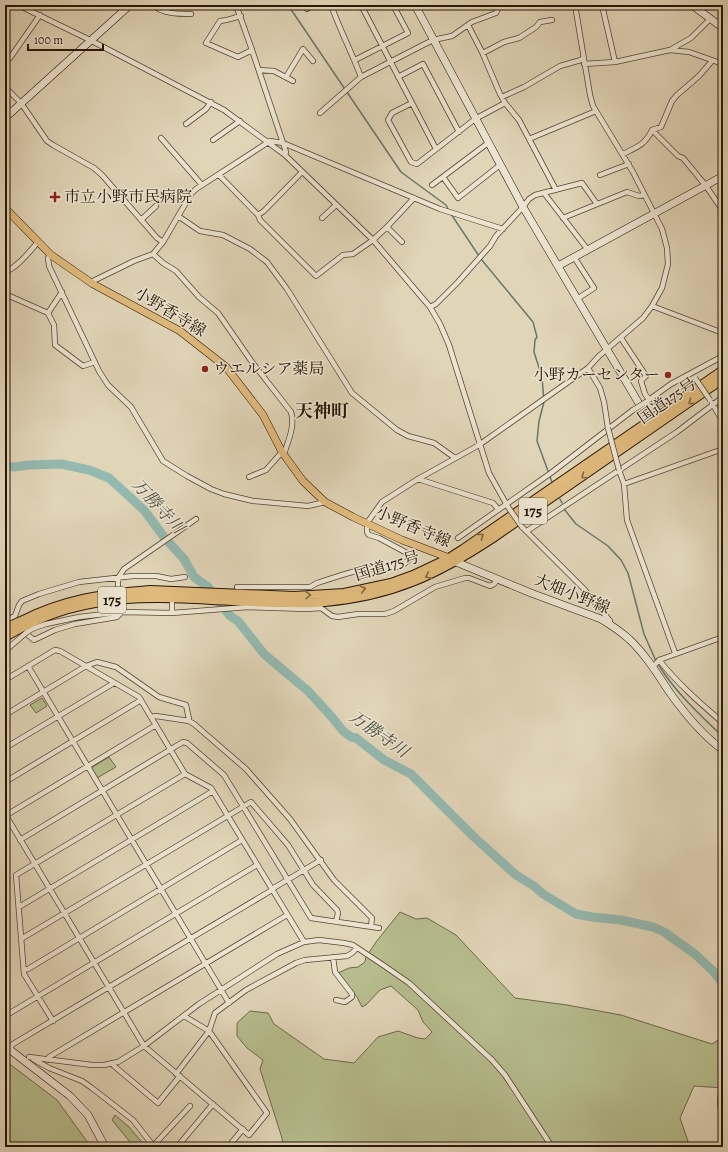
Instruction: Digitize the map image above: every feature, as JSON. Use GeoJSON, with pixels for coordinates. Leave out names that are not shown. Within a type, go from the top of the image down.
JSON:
{"type":"FeatureCollection","features":[{"type":"Feature","properties":{"kind":"highway","name":"国道175号"},"geometry":{"type":"LineString","coordinates":[[453,560],[649,420],[723,370]]}},
{"type":"Feature","properties":{"kind":"highway","name":"国道175号"},"geometry":{"type":"LineString","coordinates":[[5,628],[100,602],[154,597],[265,602],[324,599],[368,596],[415,582],[453,560],[653,428],[723,379]]}},
{"type":"Feature","properties":{"kind":"highway","name":"国道175号"},"geometry":{"type":"LineString","coordinates":[[5,637],[22,624],[52,607],[70,601],[100,595],[150,590],[324,599]]}},
{"type":"Feature","properties":{"kind":"main road","name":"小野香寺線"},"geometry":{"type":"LineString","coordinates":[[5,208],[51,255],[91,282],[180,330],[226,366],[263,415],[282,452],[303,482],[324,502],[402,540],[453,560]]}},
{"type":"Feature","properties":{"kind":"street"},"geometry":{"type":"LineString","coordinates":[[18,5],[211,102],[240,121],[285,155],[373,240],[430,307],[440,324],[449,345],[489,473],[507,506],[522,527],[584,589],[610,621],[610,625]]}},
{"type":"Feature","properties":{"kind":"street"},"geometry":{"type":"LineString","coordinates":[[5,118],[130,5]]}},
{"type":"Feature","properties":{"kind":"street"},"geometry":{"type":"LineString","coordinates":[[153,5],[155,8],[175,14],[191,14]]}},
{"type":"Feature","properties":{"kind":"street"},"geometry":{"type":"LineString","coordinates":[[236,5],[286,152],[285,155]]}},
{"type":"Feature","properties":{"kind":"street"},"geometry":{"type":"LineString","coordinates":[[304,5],[306,9],[313,5]]}},
{"type":"Feature","properties":{"kind":"street"},"geometry":{"type":"LineString","coordinates":[[331,5],[361,77]]}},
{"type":"Feature","properties":{"kind":"street"},"geometry":{"type":"LineString","coordinates":[[361,5],[436,149]]}},
{"type":"Feature","properties":{"kind":"street"},"geometry":{"type":"LineString","coordinates":[[354,60],[408,33],[393,5]]}},
{"type":"Feature","properties":{"kind":"street"},"geometry":{"type":"LineString","coordinates":[[415,5],[523,207],[653,428]]}},
{"type":"Feature","properties":{"kind":"street"},"geometry":{"type":"LineString","coordinates":[[320,113],[361,77],[433,40],[452,36],[472,22],[496,13],[498,6],[508,5]]}},
{"type":"Feature","properties":{"kind":"street"},"geometry":{"type":"LineString","coordinates":[[237,587],[310,587],[317,582],[366,569],[393,568],[408,562],[410,560],[407,553],[379,538],[369,535],[366,529],[367,523],[382,502],[418,479],[479,445],[588,368],[606,350],[643,318],[652,306],[662,288],[668,264],[667,248],[662,229],[644,194],[623,154],[596,111],[590,95],[575,5]]}},
{"type":"Feature","properties":{"kind":"street"},"geometry":{"type":"LineString","coordinates":[[602,5],[615,62]]}},
{"type":"Feature","properties":{"kind":"street"},"geometry":{"type":"LineString","coordinates":[[692,5],[723,28]]}},
{"type":"Feature","properties":{"kind":"street"},"geometry":{"type":"LineString","coordinates":[[5,63],[40,15]]}},
{"type":"Feature","properties":{"kind":"street"},"geometry":{"type":"LineString","coordinates":[[241,16],[220,21],[206,43],[238,56],[252,50]]}},
{"type":"Feature","properties":{"kind":"street"},"geometry":{"type":"LineString","coordinates":[[670,50],[690,38],[710,19]]}},
{"type":"Feature","properties":{"kind":"street"},"geometry":{"type":"LineString","coordinates":[[483,53],[504,42],[519,38],[536,27],[540,22],[552,20]]}},
{"type":"Feature","properties":{"kind":"street"},"geometry":{"type":"LineString","coordinates":[[468,25],[483,53],[505,103],[519,120],[556,190]]}},
{"type":"Feature","properties":{"kind":"street"},"geometry":{"type":"LineString","coordinates":[[286,77],[303,49],[313,61]]}},
{"type":"Feature","properties":{"kind":"street"},"geometry":{"type":"LineString","coordinates":[[584,64],[615,62],[670,50],[689,52],[723,64]]}},
{"type":"Feature","properties":{"kind":"street"},"geometry":{"type":"LineString","coordinates":[[502,97],[524,87],[560,66],[581,60],[583,58]]}},
{"type":"Feature","properties":{"kind":"street"},"geometry":{"type":"LineString","coordinates":[[623,154],[638,147],[647,140],[652,130],[661,127],[672,101],[699,76],[712,61]]}},
{"type":"Feature","properties":{"kind":"street"},"geometry":{"type":"LineString","coordinates":[[398,77],[424,64],[459,132]]}},
{"type":"Feature","properties":{"kind":"street"},"geometry":{"type":"LineString","coordinates":[[259,70],[274,70],[293,81]]}},
{"type":"Feature","properties":{"kind":"street"},"geometry":{"type":"LineString","coordinates":[[5,87],[21,103],[47,140],[53,145],[94,168],[102,175],[157,238],[163,242]]}},
{"type":"Feature","properties":{"kind":"street"},"geometry":{"type":"LineString","coordinates":[[186,124],[206,109],[211,102]]}},
{"type":"Feature","properties":{"kind":"street"},"geometry":{"type":"LineString","coordinates":[[412,103],[392,113],[388,120],[411,162],[417,164],[475,119],[505,103]]}},
{"type":"Feature","properties":{"kind":"street"},"geometry":{"type":"LineString","coordinates":[[529,139],[596,111]]}},
{"type":"Feature","properties":{"kind":"street"},"geometry":{"type":"LineString","coordinates":[[213,140],[240,121]]}},
{"type":"Feature","properties":{"kind":"street"},"geometry":{"type":"LineString","coordinates":[[652,130],[678,156],[684,158],[723,211]]}},
{"type":"Feature","properties":{"kind":"street"},"geometry":{"type":"LineString","coordinates":[[161,138],[202,186]]}},
{"type":"Feature","properties":{"kind":"street"},"geometry":{"type":"LineString","coordinates":[[91,282],[134,261],[153,254],[163,242],[192,194],[266,142],[270,141],[283,143],[440,209],[503,229]]}},
{"type":"Feature","properties":{"kind":"street"},"geometry":{"type":"LineString","coordinates":[[432,186],[488,143]]}},
{"type":"Feature","properties":{"kind":"street"},"geometry":{"type":"LineString","coordinates":[[600,175],[628,164]]}},
{"type":"Feature","properties":{"kind":"street"},"geometry":{"type":"LineString","coordinates":[[443,178],[458,198],[500,165]]}},
{"type":"Feature","properties":{"kind":"street"},"geometry":{"type":"LineString","coordinates":[[258,215],[264,211],[302,172]]}},
{"type":"Feature","properties":{"kind":"street"},"geometry":{"type":"LineString","coordinates":[[219,174],[258,215],[260,220],[316,276],[342,255],[353,254],[373,240],[387,228],[414,198]]}},
{"type":"Feature","properties":{"kind":"street"},"geometry":{"type":"LineString","coordinates":[[558,266],[723,176]]}},
{"type":"Feature","properties":{"kind":"street"},"geometry":{"type":"LineString","coordinates":[[430,307],[436,304],[458,282],[529,199],[582,182],[597,204]]}},
{"type":"Feature","properties":{"kind":"street"},"geometry":{"type":"LineString","coordinates":[[563,218],[627,192],[639,196],[644,194]]}},
{"type":"Feature","properties":{"kind":"street"},"geometry":{"type":"LineString","coordinates":[[544,193],[588,250]]}},
{"type":"Feature","properties":{"kind":"street"},"geometry":{"type":"LineString","coordinates":[[322,218],[336,205]]}},
{"type":"Feature","properties":{"kind":"street"},"geometry":{"type":"LineString","coordinates":[[141,220],[156,206]]}},
{"type":"Feature","properties":{"kind":"street"},"geometry":{"type":"LineString","coordinates":[[178,216],[200,230],[223,235],[250,249],[267,262],[287,289],[352,393],[397,430],[408,436],[434,443],[455,458]]}},
{"type":"Feature","properties":{"kind":"street"},"geometry":{"type":"LineString","coordinates":[[387,228],[402,242]]}},
{"type":"Feature","properties":{"kind":"street"},"geometry":{"type":"LineString","coordinates":[[5,272],[11,270],[24,259],[38,242]]}},
{"type":"Feature","properties":{"kind":"street"},"geometry":{"type":"LineString","coordinates":[[153,254],[163,263],[176,271],[199,297],[218,313],[252,362],[291,412],[292,426],[285,451],[282,452],[266,470],[249,477]]}},
{"type":"Feature","properties":{"kind":"street"},"geometry":{"type":"LineString","coordinates":[[51,255],[48,258],[49,266],[95,362],[108,385],[131,407],[163,461],[211,489],[224,494],[253,501],[308,506],[324,502]]}},
{"type":"Feature","properties":{"kind":"street"},"geometry":{"type":"LineString","coordinates":[[574,257],[594,288],[577,299]]}},
{"type":"Feature","properties":{"kind":"street"},"geometry":{"type":"LineString","coordinates":[[48,313],[62,292]]}},
{"type":"Feature","properties":{"kind":"street"},"geometry":{"type":"LineString","coordinates":[[5,294],[48,313],[54,325],[55,345],[83,366],[95,362]]}},
{"type":"Feature","properties":{"kind":"street"},"geometry":{"type":"LineString","coordinates":[[652,306],[722,332]]}},
{"type":"Feature","properties":{"kind":"street"},"geometry":{"type":"LineString","coordinates":[[621,338],[646,376],[641,381],[647,401]]}},
{"type":"Feature","properties":{"kind":"street"},"geometry":{"type":"LineString","coordinates":[[458,538],[498,509],[507,506],[608,428],[671,384],[723,356]]}},
{"type":"Feature","properties":{"kind":"street"},"geometry":{"type":"LineString","coordinates":[[588,368],[600,388],[604,402],[608,428],[624,484],[627,520],[675,653]]}},
{"type":"Feature","properties":{"kind":"street"},"geometry":{"type":"LineString","coordinates":[[692,373],[723,422]]}},
{"type":"Feature","properties":{"kind":"street"},"geometry":{"type":"LineString","coordinates":[[527,532],[677,432],[711,402],[723,397]]}},
{"type":"Feature","properties":{"kind":"street"},"geometry":{"type":"LineString","coordinates":[[624,484],[723,449]]}},
{"type":"Feature","properties":{"kind":"street"},"geometry":{"type":"LineString","coordinates":[[418,479],[493,503],[498,509]]}},
{"type":"Feature","properties":{"kind":"street"},"geometry":{"type":"LineString","coordinates":[[118,585],[118,578],[124,570],[196,519]]}},
{"type":"Feature","properties":{"kind":"street","name":"大畑小野線"},"geometry":{"type":"LineString","coordinates":[[453,560],[602,620],[610,625],[629,639],[652,667],[684,712],[714,743],[723,750]]}},
{"type":"Feature","properties":{"kind":"street"},"geometry":{"type":"LineString","coordinates":[[122,612],[117,617],[74,624],[55,630],[34,640],[23,632],[19,605],[39,594],[79,582],[156,576],[172,581],[186,577]]}},
{"type":"Feature","properties":{"kind":"street"},"geometry":{"type":"LineString","coordinates":[[5,622],[22,624],[34,628],[79,617],[122,612],[172,613],[248,607],[306,609],[321,608],[332,616],[338,617],[358,614],[385,614],[394,611],[427,590],[447,582],[469,578],[490,586],[498,579]]}},
{"type":"Feature","properties":{"kind":"street"},"geometry":{"type":"LineString","coordinates":[[172,603],[172,613]]}},
{"type":"Feature","properties":{"kind":"street"},"geometry":{"type":"LineString","coordinates":[[121,605],[122,612]]}},
{"type":"Feature","properties":{"kind":"street"},"geometry":{"type":"LineString","coordinates":[[5,651],[22,624]]}},
{"type":"Feature","properties":{"kind":"street"},"geometry":{"type":"LineString","coordinates":[[652,667],[659,660],[675,653],[723,637]]}},
{"type":"Feature","properties":{"kind":"street"},"geometry":{"type":"LineString","coordinates":[[5,680],[55,650],[60,651],[139,698],[185,774],[211,788],[304,942]]}},
{"type":"Feature","properties":{"kind":"street"},"geometry":{"type":"LineString","coordinates":[[659,660],[672,677],[692,697],[723,723]]}},
{"type":"Feature","properties":{"kind":"street"},"geometry":{"type":"LineString","coordinates":[[5,715],[86,666],[97,662],[116,667],[159,697],[186,705],[189,721]]}},
{"type":"Feature","properties":{"kind":"street"},"geometry":{"type":"LineString","coordinates":[[28,666],[229,1003]]}},
{"type":"Feature","properties":{"kind":"street"},"geometry":{"type":"LineString","coordinates":[[5,748],[114,683]]}},
{"type":"Feature","properties":{"kind":"street"},"geometry":{"type":"LineString","coordinates":[[5,782],[141,700]]}},
{"type":"Feature","properties":{"kind":"street"},"geometry":{"type":"LineString","coordinates":[[151,717],[156,716],[189,721],[246,769],[290,819],[334,880],[372,918],[371,926]]}},
{"type":"Feature","properties":{"kind":"street"},"geometry":{"type":"LineString","coordinates":[[156,726],[5,815],[144,1046],[249,1135],[267,1113],[209,1031],[184,1016]]}},
{"type":"Feature","properties":{"kind":"street"},"geometry":{"type":"LineString","coordinates":[[20,840],[182,742],[187,743],[224,775],[311,918],[379,928]]}},
{"type":"Feature","properties":{"kind":"street"},"geometry":{"type":"LineString","coordinates":[[53,1021],[24,974],[16,875],[185,774]]}},
{"type":"Feature","properties":{"kind":"street"},"geometry":{"type":"LineString","coordinates":[[19,907],[213,791]]}},
{"type":"Feature","properties":{"kind":"street"},"geometry":{"type":"LineString","coordinates":[[21,939],[251,802],[256,806],[288,846],[313,885],[337,910],[338,913],[336,922]]}},
{"type":"Feature","properties":{"kind":"street"},"geometry":{"type":"LineString","coordinates":[[24,970],[242,840]]}},
{"type":"Feature","properties":{"kind":"street"},"geometry":{"type":"LineString","coordinates":[[7,1048],[321,860]]}},
{"type":"Feature","properties":{"kind":"street"},"geometry":{"type":"LineString","coordinates":[[5,1016],[257,865]]}},
{"type":"Feature","properties":{"kind":"street"},"geometry":{"type":"LineString","coordinates":[[47,1060],[49,1057],[123,1012],[287,915]]}},
{"type":"Feature","properties":{"kind":"street"},"geometry":{"type":"LineString","coordinates":[[7,1048],[20,1055],[47,1060],[92,1065],[118,1062],[133,1054],[199,1004],[278,954],[304,942],[318,940],[344,943],[357,948],[409,983],[492,1060],[505,1075],[552,1147]]}},
{"type":"Feature","properties":{"kind":"street"},"geometry":{"type":"LineString","coordinates":[[112,1063],[158,1103],[209,1031],[215,1013],[246,990],[296,963],[305,960],[347,956],[357,948]]}},
{"type":"Feature","properties":{"kind":"street"},"geometry":{"type":"LineString","coordinates":[[332,957],[335,972],[352,994],[352,997],[345,1002],[336,1000]]}},
{"type":"Feature","properties":{"kind":"street"},"geometry":{"type":"LineString","coordinates":[[7,1048],[70,1096],[88,1115],[105,1147]]}},
{"type":"Feature","properties":{"kind":"street"},"geometry":{"type":"LineString","coordinates":[[29,1057],[49,1068],[82,1081],[92,1088],[133,1120],[153,1146],[190,1106]]}},
{"type":"Feature","properties":{"kind":"street"},"geometry":{"type":"LineString","coordinates":[[722,1083],[720,1102],[723,1123]]}},
{"type":"Feature","properties":{"kind":"street"},"geometry":{"type":"LineString","coordinates":[[177,1147],[213,1104]]}},
{"type":"Feature","properties":{"kind":"street"},"geometry":{"type":"LineString","coordinates":[[228,1147],[243,1129]]}},
{"type":"Feature","properties":{"kind":"green space"},"geometry":{"type":"Polygon","coordinates":[[[42,698],[47,706],[36,713],[30,705],[42,698]]]}},
{"type":"Feature","properties":{"kind":"green space"},"geometry":{"type":"Polygon","coordinates":[[[109,757],[116,767],[97,778],[91,768],[109,757]]]}},
{"type":"Feature","properties":{"kind":"green space"},"geometry":{"type":"Polygon","coordinates":[[[400,912],[416,919],[427,918],[456,935],[515,998],[567,1005],[621,1015],[712,1044],[723,1037],[723,1088],[694,1086],[680,1118],[690,1147],[283,1147],[282,1138],[260,1069],[263,1060],[247,1048],[237,1036],[237,1023],[250,1011],[268,1013],[274,1024],[324,1059],[354,1063],[378,1037],[398,1031],[425,1039],[432,1032],[423,1022],[418,1010],[391,986],[380,990],[366,1005],[362,1007],[357,997],[338,973],[349,968],[358,967],[365,962],[366,957],[376,942],[400,912]]]}},
{"type":"Feature","properties":{"kind":"green space"},"geometry":{"type":"Polygon","coordinates":[[[11,1065],[57,1100],[91,1147],[5,1147],[5,1117],[9,1113],[5,1108],[5,1066],[11,1065]]]}},
{"type":"Feature","properties":{"kind":"green space"},"geometry":{"type":"Polygon","coordinates":[[[115,1115],[129,1127],[146,1147],[132,1147],[130,1142],[112,1120],[115,1115]]]}},
{"type":"Feature","properties":{"kind":"waterway"},"geometry":{"type":"LineString","coordinates":[[288,5],[401,172],[446,205],[449,211]]}},
{"type":"Feature","properties":{"kind":"waterway"},"geometry":{"type":"LineString","coordinates":[[451,214],[479,256]]}},
{"type":"Feature","properties":{"kind":"waterway"},"geometry":{"type":"LineString","coordinates":[[481,259],[533,322],[537,337],[535,340],[534,352],[542,377],[544,402],[539,421],[537,441],[548,471]]}},
{"type":"Feature","properties":{"kind":"waterway","name":"万勝寺川"},"geometry":{"type":"LineString","coordinates":[[5,466],[14,467],[61,464],[89,470],[109,478],[144,510],[164,537],[184,559],[194,577],[208,587],[230,616],[238,621],[264,654],[308,691],[343,731],[351,737],[356,738],[384,760],[411,774],[474,837],[516,875],[534,886],[543,894],[576,914],[621,920],[653,927],[664,932],[695,954],[714,972],[723,984]]}},
{"type":"Feature","properties":{"kind":"waterway"},"geometry":{"type":"LineString","coordinates":[[550,477],[552,482]]}},
{"type":"Feature","properties":{"kind":"waterway"},"geometry":{"type":"LineString","coordinates":[[560,499],[562,503]]}},
{"type":"Feature","properties":{"kind":"waterway"},"geometry":{"type":"LineString","coordinates":[[564,509],[576,524],[608,546],[621,560],[628,573],[644,634],[656,661]]}},
{"type":"Feature","properties":{"kind":"waterway"},"geometry":{"type":"LineString","coordinates":[[658,664],[680,694],[723,737]]}},
{"type":"Feature","properties":{"kind":"place","name":"市立小野市民病院"},"geometry":{"type":"Point","coordinates":[55,197]}},
{"type":"Feature","properties":{"kind":"place","name":"ウエルシア薬局"},"geometry":{"type":"Point","coordinates":[205,369]}},
{"type":"Feature","properties":{"kind":"place","name":"小野カーセンター"},"geometry":{"type":"Point","coordinates":[668,375]}},
{"type":"Feature","properties":{"kind":"district","name":"天神町"},"geometry":{"type":"Point","coordinates":[322,411]}}]}
